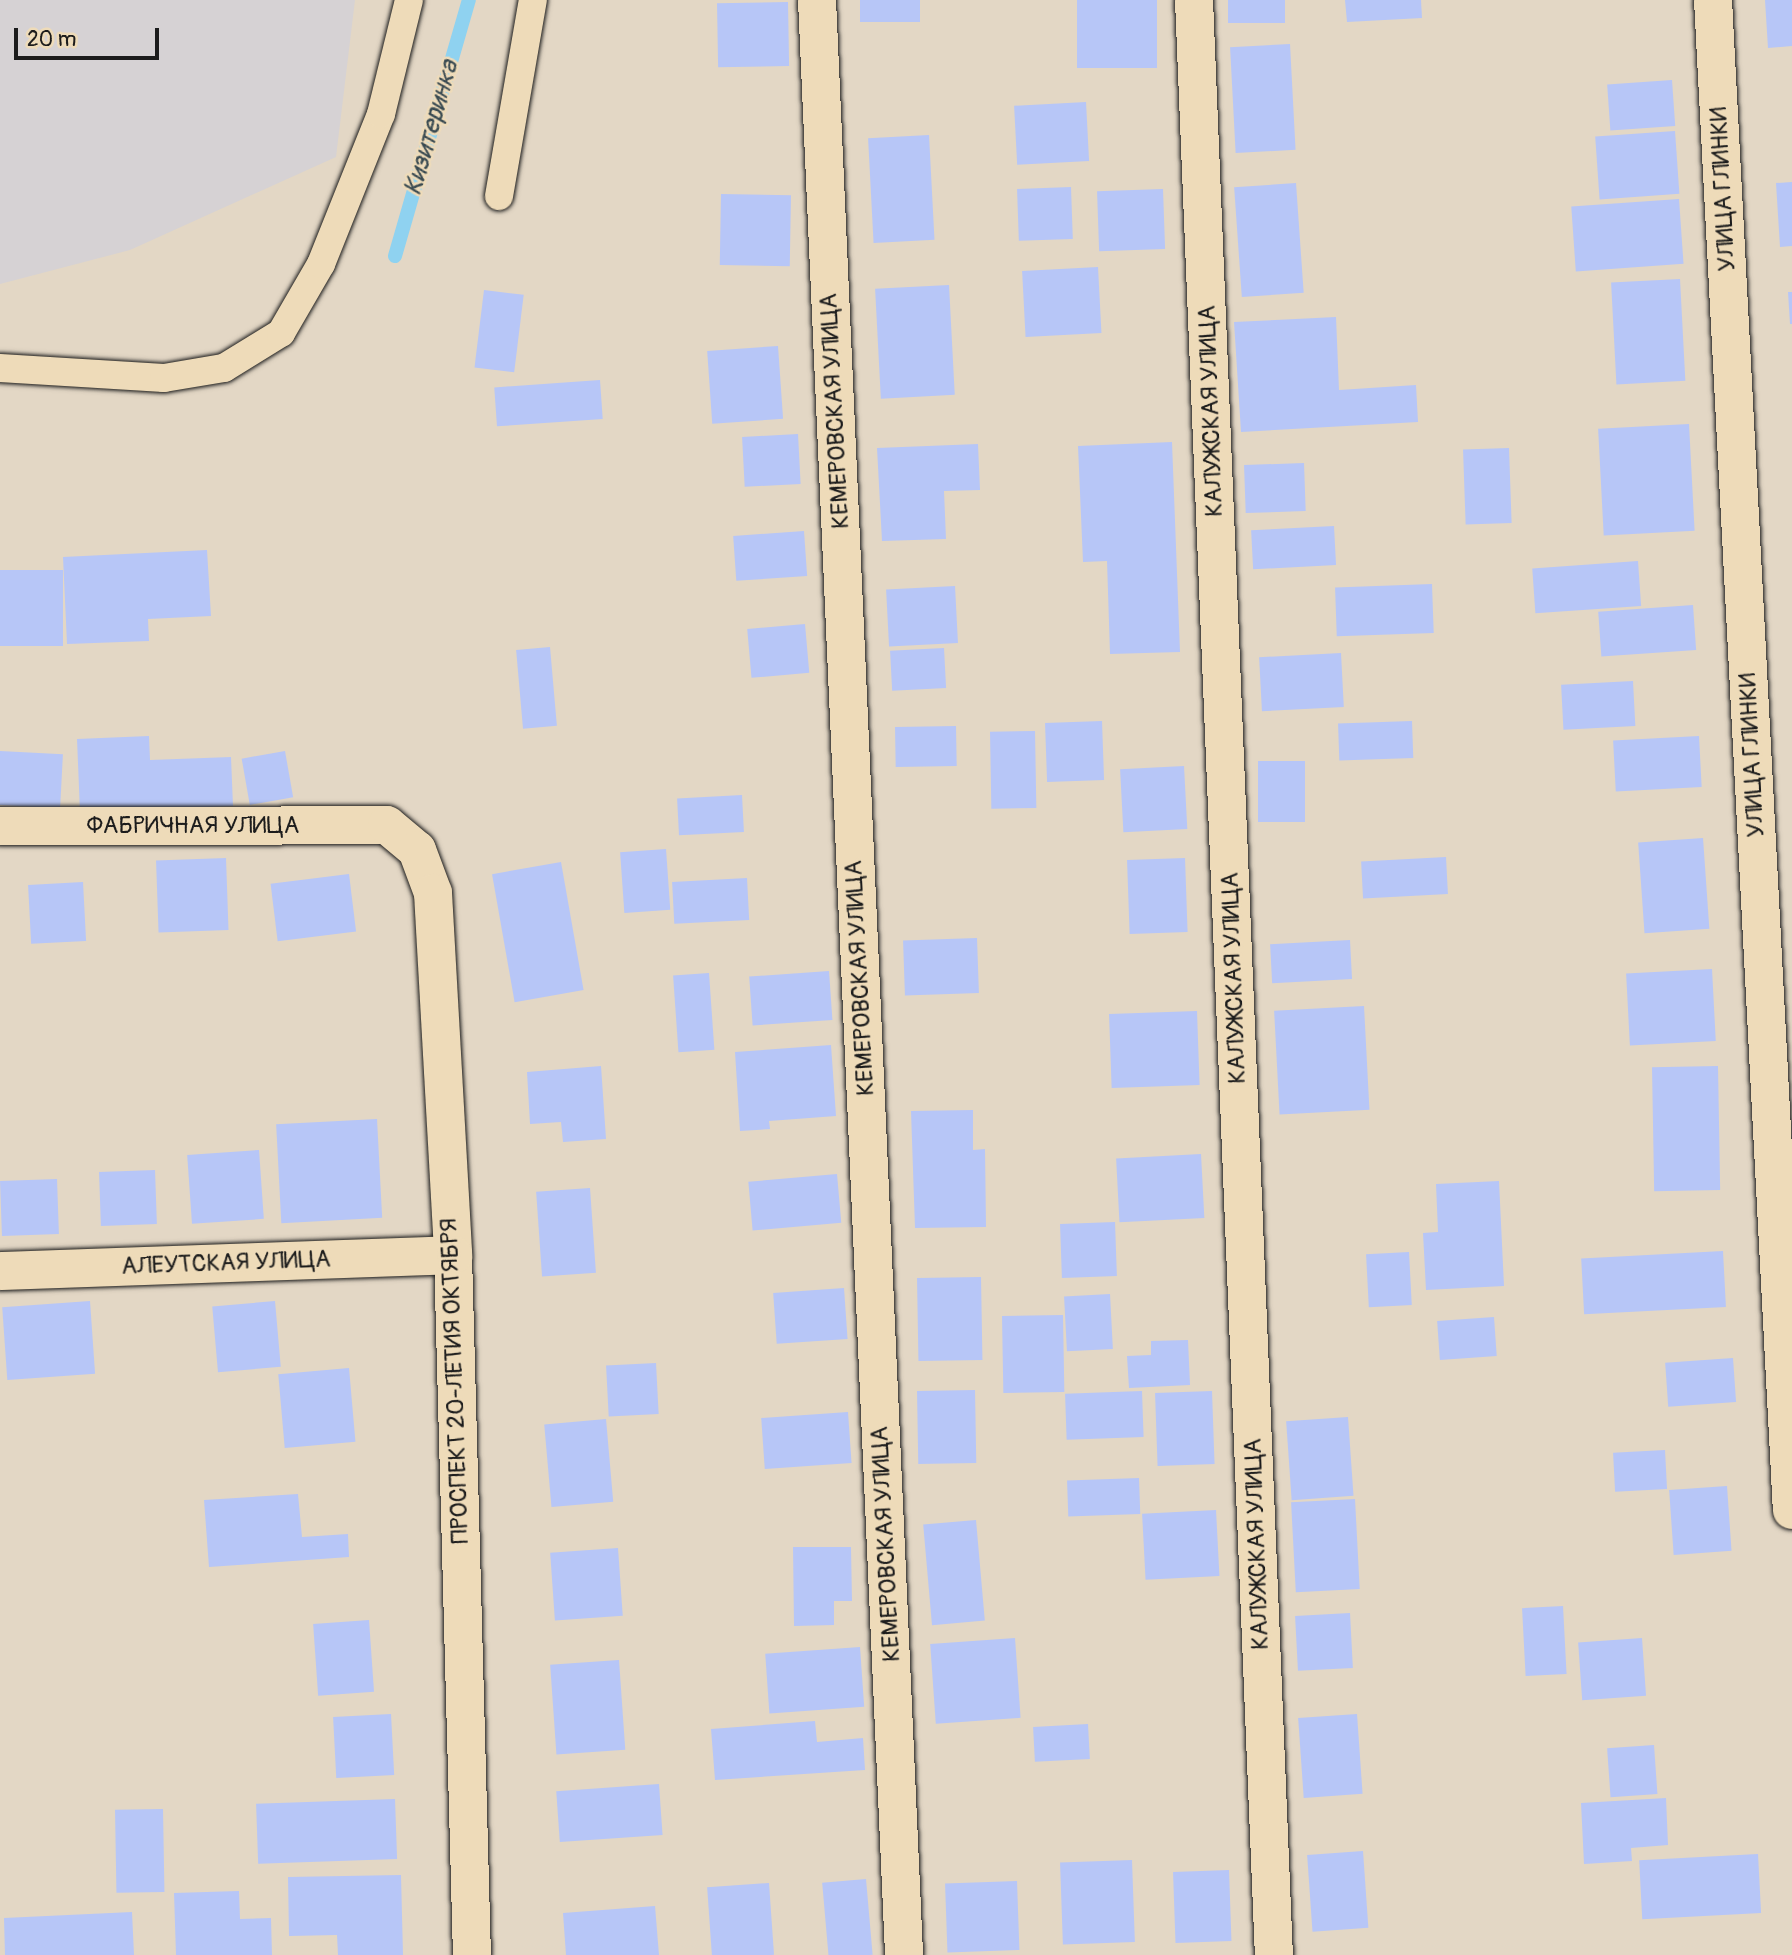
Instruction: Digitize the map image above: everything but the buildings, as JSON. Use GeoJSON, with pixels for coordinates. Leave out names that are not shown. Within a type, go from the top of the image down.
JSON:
{"type":"FeatureCollection","features":[{"type":"Feature","properties":{"kind":"street","name":"КЕМЕРОВСКАЯ УЛИЦА"},"geometry":{"type":"LineString","coordinates":[[817,0],[904,1955]]}},
{"type":"Feature","properties":{"kind":"street","name":"КАЛУЖСКАЯ УЛИЦА"},"geometry":{"type":"LineString","coordinates":[[1194,0],[1274,1955]]}},
{"type":"Feature","properties":{"kind":"street","name":"УЛИЦА ГЛИНКИ"},"geometry":{"type":"LineString","coordinates":[[1713,0],[1792,1510]]}},
{"type":"Feature","properties":{"kind":"street","name":"ФАБРИЧНАЯ УЛИЦА"},"geometry":{"type":"LineString","coordinates":[[0,826],[387,825]]}},
{"type":"Feature","properties":{"kind":"street","name":"ПРОСПЕКТ 20-ЛЕТИЯ ОКТЯБРЯ"},"geometry":{"type":"LineString","coordinates":[[387,825],[417,850],[433,893],[453,1255],[472,1955]]}},
{"type":"Feature","properties":{"kind":"street","name":"АЛЕУТСКАЯ УЛИЦА"},"geometry":{"type":"LineString","coordinates":[[0,1271],[453,1255]]}},
{"type":"Feature","properties":{"kind":"lane"},"geometry":{"type":"LineString","coordinates":[[0,368],[164,378],[225,368],[281,333],[321,264],[381,114],[409,0]]}},
{"type":"Feature","properties":{"kind":"lane"},"geometry":{"type":"LineString","coordinates":[[499,196],[533,0]]}},
{"type":"Feature","properties":{"kind":"shaded area"},"geometry":{"type":"Polygon","coordinates":[[[0,0],[355,0],[336,157],[130,250],[0,284],[0,0]]]}},
{"type":"Feature","properties":{"kind":"waterway","name":"Кизитеринка"},"geometry":{"type":"LineString","coordinates":[[395,256],[469,0]]}}]}
